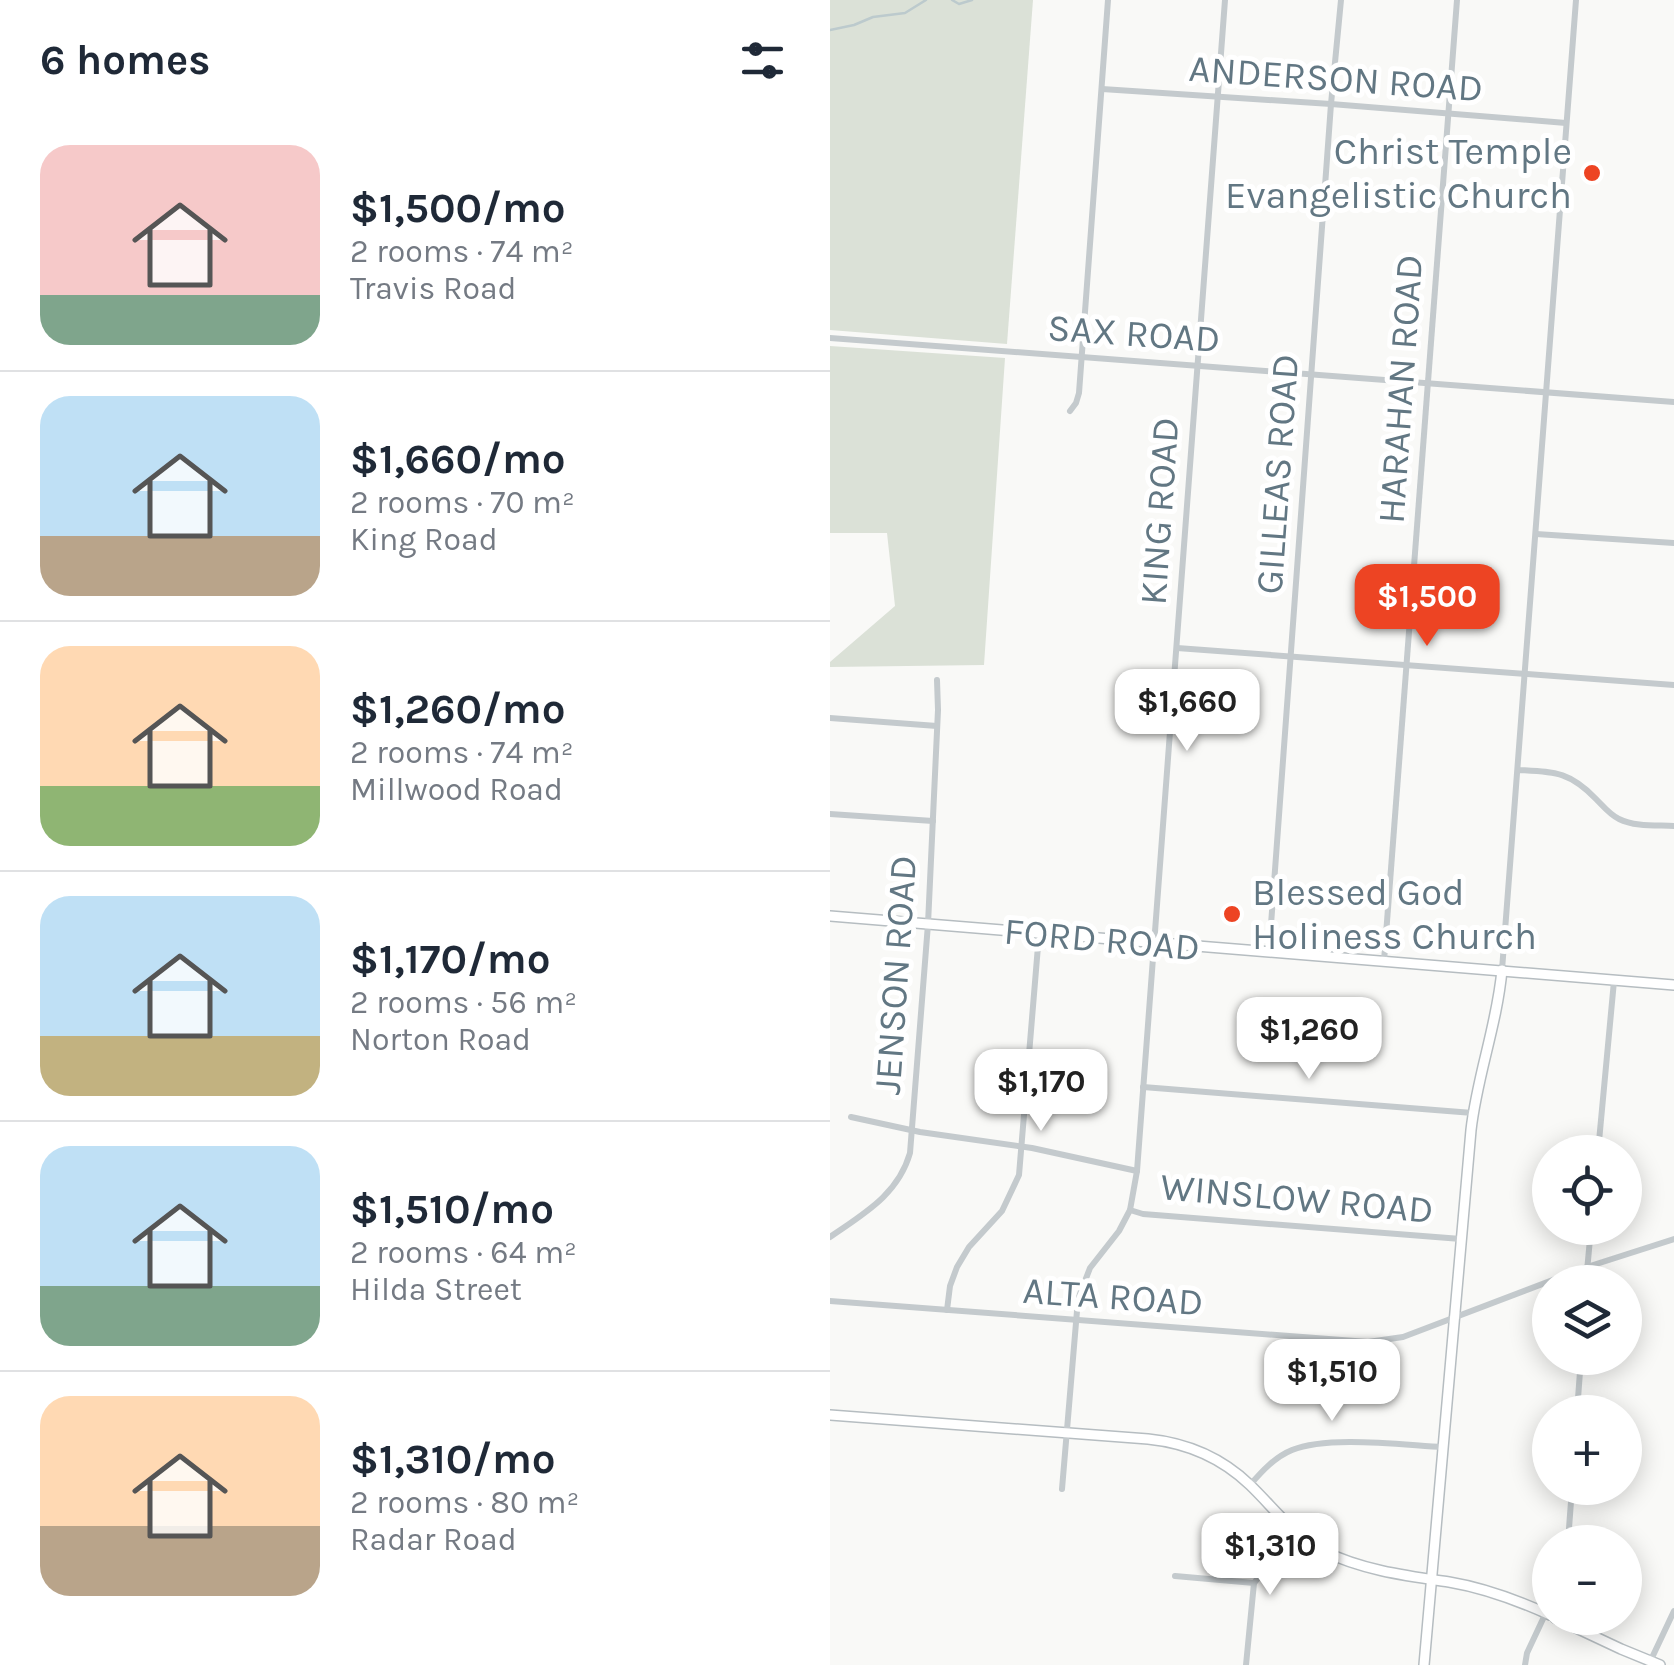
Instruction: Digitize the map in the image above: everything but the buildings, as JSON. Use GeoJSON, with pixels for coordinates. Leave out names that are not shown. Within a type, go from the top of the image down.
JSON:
{"type":"FeatureCollection","features":[{"type":"Feature","properties":{"kind":"street"},"geometry":{"type":"LineString","coordinates":[[1070,410],[1078,398],[1108,0]]}},
{"type":"Feature","properties":{"kind":"street","name":"KING ROAD"},"geometry":{"type":"LineString","coordinates":[[1062,1490],[1078,1299],[1086,1276],[1130,1210],[1137,1172],[1224,0]]}},
{"type":"Feature","properties":{"kind":"street","name":"GILLEAS ROAD"},"geometry":{"type":"LineString","coordinates":[[1269,952],[1341,0]]}},
{"type":"Feature","properties":{"kind":"street","name":"HARAHAN ROAD"},"geometry":{"type":"LineString","coordinates":[[1384,962],[1457,0]]}},
{"type":"Feature","properties":{"kind":"street"},"geometry":{"type":"LineString","coordinates":[[1424,1665],[1473,1113],[1495,1024],[1502,970],[1576,0]]}},
{"type":"Feature","properties":{"kind":"street","name":"ANDERSON ROAD"},"geometry":{"type":"LineString","coordinates":[[1102,89],[1566,123]]}},
{"type":"Feature","properties":{"kind":"street","name":"SAX ROAD"},"geometry":{"type":"LineString","coordinates":[[830,338],[1674,402]]}},
{"type":"Feature","properties":{"kind":"street"},"geometry":{"type":"LineString","coordinates":[[1536,534],[1674,544]]}},
{"type":"Feature","properties":{"kind":"street"},"geometry":{"type":"LineString","coordinates":[[1177,648],[1674,685]]}},
{"type":"Feature","properties":{"kind":"street","name":"JENSON ROAD"},"geometry":{"type":"LineString","coordinates":[[830,1237],[895,1186],[908,1158],[928,924],[937,680]]}},
{"type":"Feature","properties":{"kind":"street"},"geometry":{"type":"LineString","coordinates":[[830,718],[938,726]]}},
{"type":"Feature","properties":{"kind":"street"},"geometry":{"type":"LineString","coordinates":[[1518,770],[1569,776],[1624,821],[1674,826]]}},
{"type":"Feature","properties":{"kind":"street"},"geometry":{"type":"LineString","coordinates":[[830,814],[933,821]]}},
{"type":"Feature","properties":{"kind":"street","name":"FORD ROAD"},"geometry":{"type":"LineString","coordinates":[[830,916],[1674,985]]}},
{"type":"Feature","properties":{"kind":"street"},"geometry":{"type":"LineString","coordinates":[[947,1310],[956,1267],[1002,1211],[1019,1175],[1038,934]]}},
{"type":"Feature","properties":{"kind":"street"},"geometry":{"type":"LineString","coordinates":[[1600,1135],[1614,981]]}},
{"type":"Feature","properties":{"kind":"street"},"geometry":{"type":"LineString","coordinates":[[1143,1087],[1473,1113]]}},
{"type":"Feature","properties":{"kind":"street"},"geometry":{"type":"LineString","coordinates":[[850,1117],[1022,1146],[1137,1172]]}},
{"type":"Feature","properties":{"kind":"street","name":"WINSLOW ROAD"},"geometry":{"type":"LineString","coordinates":[[1130,1210],[1460,1239]]}},
{"type":"Feature","properties":{"kind":"street","name":"ALTA ROAD"},"geometry":{"type":"LineString","coordinates":[[1593,1265],[1674,1239]]}},
{"type":"Feature","properties":{"kind":"street","name":"ALTA ROAD"},"geometry":{"type":"LineString","coordinates":[[830,1301],[1368,1342],[1403,1337],[1532,1289]]}},
{"type":"Feature","properties":{"kind":"street"},"geometry":{"type":"LineString","coordinates":[[830,1415],[1159,1440],[1182,1445],[1218,1460],[1250,1485],[1296,1532],[1346,1560],[1501,1594],[1532,1605]]}},
{"type":"Feature","properties":{"kind":"street"},"geometry":{"type":"LineString","coordinates":[[1250,1485],[1284,1454],[1314,1443],[1443,1447]]}},
{"type":"Feature","properties":{"kind":"street"},"geometry":{"type":"LineString","coordinates":[[1246,1665],[1254,1583],[1296,1532]]}},
{"type":"Feature","properties":{"kind":"street"},"geometry":{"type":"LineString","coordinates":[[1175,1576],[1254,1583]]}},
{"type":"Feature","properties":{"kind":"street"},"geometry":{"type":"LineString","coordinates":[[1596,1635],[1653,1664],[1674,1611]]}},
{"type":"Feature","properties":{"kind":"street"},"geometry":{"type":"LineString","coordinates":[[1525,1665],[1526,1654],[1537,1635]]}},
{"type":"Feature","properties":{"kind":"shaded area"},"geometry":{"type":"Polygon","coordinates":[[[830,0],[1033,0],[1007,344],[830,330],[830,0]]]}},
{"type":"Feature","properties":{"kind":"shaded area"},"geometry":{"type":"Polygon","coordinates":[[[830,346],[1005,358],[984,665],[830,667],[830,662],[895,606],[887,533],[830,533],[830,346]]]}},
{"type":"Feature","properties":{"kind":"waterway"},"geometry":{"type":"LineString","coordinates":[[830,30],[873,17],[905,13],[926,0]]}},
{"type":"Feature","properties":{"kind":"waterway"},"geometry":{"type":"LineString","coordinates":[[952,0],[959,4],[972,0]]}},
{"type":"Feature","properties":{"kind":"place","name":"Christ Temple Evangelistic Church"},"geometry":{"type":"Point","coordinates":[1592,173]}},
{"type":"Feature","properties":{"kind":"place","name":"Blessed God Holiness Church"},"geometry":{"type":"Point","coordinates":[1232,914]}}]}
